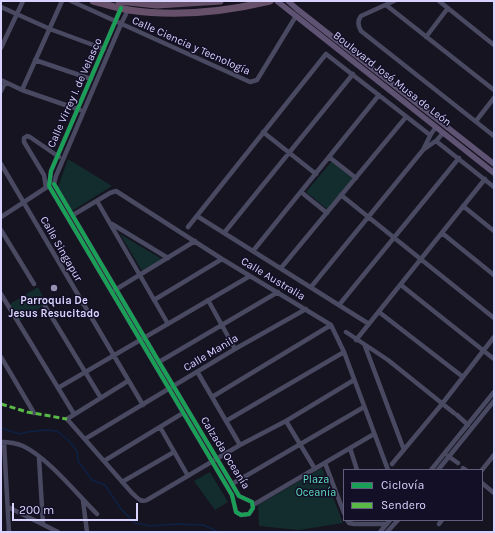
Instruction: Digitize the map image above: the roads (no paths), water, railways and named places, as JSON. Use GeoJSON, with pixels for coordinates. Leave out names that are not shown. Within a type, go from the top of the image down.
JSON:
{"type":"FeatureCollection","features":[{"type":"Feature","properties":{"kind":"highway"},"geometry":{"type":"LineString","coordinates":[[93,1],[161,13],[189,12],[270,1]]}},
{"type":"Feature","properties":{"kind":"highway"},"geometry":{"type":"LineString","coordinates":[[123,6],[220,1]]}},
{"type":"Feature","properties":{"kind":"main road","name":"Boulevard José Musa de León"},"geometry":{"type":"LineString","coordinates":[[278,1],[494,173]]}},
{"type":"Feature","properties":{"kind":"main road","name":"Boulevard José Musa de León"},"geometry":{"type":"LineString","coordinates":[[288,1],[494,164]]}},
{"type":"Feature","properties":{"kind":"main road"},"geometry":{"type":"LineString","coordinates":[[296,1],[297,9]]}},
{"type":"Feature","properties":{"kind":"main road"},"geometry":{"type":"LineString","coordinates":[[436,127],[443,128],[460,137]]}},
{"type":"Feature","properties":{"kind":"street"},"geometry":{"type":"LineString","coordinates":[[1,46],[18,15],[23,1]]}},
{"type":"Feature","properties":{"kind":"street"},"geometry":{"type":"LineString","coordinates":[[22,90],[62,1]]}},
{"type":"Feature","properties":{"kind":"street","name":"Calle Ciencia y Tecnología"},"geometry":{"type":"LineString","coordinates":[[70,1],[250,82],[256,80],[296,16]]}},
{"type":"Feature","properties":{"kind":"street"},"geometry":{"type":"LineString","coordinates":[[394,1],[364,14],[358,19],[358,24],[361,31],[494,136]]}},
{"type":"Feature","properties":{"kind":"street"},"geometry":{"type":"LineString","coordinates":[[439,1],[494,45]]}},
{"type":"Feature","properties":{"kind":"street"},"geometry":{"type":"LineString","coordinates":[[386,5],[494,90]]}},
{"type":"Feature","properties":{"kind":"street","name":"Calle Virrey I. de Velasco"},"geometry":{"type":"LineString","coordinates":[[50,186],[56,176],[83,112],[118,23],[123,6]]}},
{"type":"Feature","properties":{"kind":"street"},"geometry":{"type":"LineString","coordinates":[[1,7],[50,29],[104,49]]}},
{"type":"Feature","properties":{"kind":"street"},"geometry":{"type":"LineString","coordinates":[[426,37],[448,8]]}},
{"type":"Feature","properties":{"kind":"street","name":"Calle Virrey I. de Velasco"},"geometry":{"type":"LineString","coordinates":[[50,186],[50,174],[57,156],[104,49],[118,23]]}},
{"type":"Feature","properties":{"kind":"street"},"geometry":{"type":"LineString","coordinates":[[188,227],[326,54],[430,135]]}},
{"type":"Feature","properties":{"kind":"street"},"geometry":{"type":"LineString","coordinates":[[35,60],[91,79]]}},
{"type":"Feature","properties":{"kind":"street"},"geometry":{"type":"LineString","coordinates":[[224,233],[353,74]]}},
{"type":"Feature","properties":{"kind":"street"},"geometry":{"type":"LineString","coordinates":[[1,91],[3,82],[83,112]]}},
{"type":"Feature","properties":{"kind":"street"},"geometry":{"type":"LineString","coordinates":[[253,251],[379,95]]}},
{"type":"Feature","properties":{"kind":"street"},"geometry":{"type":"LineString","coordinates":[[476,121],[494,98]]}},
{"type":"Feature","properties":{"kind":"street"},"geometry":{"type":"LineString","coordinates":[[281,268],[406,117]]}},
{"type":"Feature","properties":{"kind":"street"},"geometry":{"type":"LineString","coordinates":[[423,150],[430,135],[436,127]]}},
{"type":"Feature","properties":{"kind":"street"},"geometry":{"type":"LineString","coordinates":[[263,132],[316,174]]}},
{"type":"Feature","properties":{"kind":"street"},"geometry":{"type":"LineString","coordinates":[[311,287],[423,150],[444,133]]}},
{"type":"Feature","properties":{"kind":"street","name":"Calzada Oceanía"},"geometry":{"type":"LineString","coordinates":[[50,186],[73,215],[116,289],[142,339],[159,362],[171,388],[183,413],[233,497],[237,513],[244,516],[249,514],[253,505],[250,501],[240,496],[232,484],[171,388],[142,339],[111,292],[24,142],[25,136],[30,137],[57,156]]}},
{"type":"Feature","properties":{"kind":"street"},"geometry":{"type":"LineString","coordinates":[[436,140],[494,187]]}},
{"type":"Feature","properties":{"kind":"street"},"geometry":{"type":"LineString","coordinates":[[57,156],[63,159]]}},
{"type":"Feature","properties":{"kind":"street"},"geometry":{"type":"LineString","coordinates":[[329,157],[356,178]]}},
{"type":"Feature","properties":{"kind":"street"},"geometry":{"type":"LineString","coordinates":[[339,305],[459,158]]}},
{"type":"Feature","properties":{"kind":"street","name":"Calle Singapur"},"geometry":{"type":"LineString","coordinates":[[1,164],[143,405]]}},
{"type":"Feature","properties":{"kind":"street"},"geometry":{"type":"LineString","coordinates":[[356,340],[485,179]]}},
{"type":"Feature","properties":{"kind":"street"},"geometry":{"type":"LineString","coordinates":[[1,217],[50,186]]}},
{"type":"Feature","properties":{"kind":"street","name":"Calle Australia"},"geometry":{"type":"LineString","coordinates":[[73,215],[116,191],[222,259],[306,309],[331,326],[344,352],[388,469]]}},
{"type":"Feature","properties":{"kind":"street"},"geometry":{"type":"LineString","coordinates":[[301,192],[327,213]]}},
{"type":"Feature","properties":{"kind":"street"},"geometry":{"type":"LineString","coordinates":[[341,196],[494,318]]}},
{"type":"Feature","properties":{"kind":"street"},"geometry":{"type":"LineString","coordinates":[[97,201],[168,324]]}},
{"type":"Feature","properties":{"kind":"street"},"geometry":{"type":"LineString","coordinates":[[463,206],[494,231]]}},
{"type":"Feature","properties":{"kind":"street"},"geometry":{"type":"LineString","coordinates":[[197,216],[369,324]]}},
{"type":"Feature","properties":{"kind":"street"},"geometry":{"type":"LineString","coordinates":[[110,223],[168,258]]}},
{"type":"Feature","properties":{"kind":"street"},"geometry":{"type":"LineString","coordinates":[[1,230],[34,284]]}},
{"type":"Feature","properties":{"kind":"street"},"geometry":{"type":"LineString","coordinates":[[442,233],[494,275]]}},
{"type":"Feature","properties":{"kind":"street"},"geometry":{"type":"LineString","coordinates":[[111,292],[196,241]]}},
{"type":"Feature","properties":{"kind":"street"},"geometry":{"type":"LineString","coordinates":[[154,300],[222,259]]}},
{"type":"Feature","properties":{"kind":"street"},"geometry":{"type":"LineString","coordinates":[[58,388],[250,276]]}},
{"type":"Feature","properties":{"kind":"street"},"geometry":{"type":"LineString","coordinates":[[401,285],[494,359]]}},
{"type":"Feature","properties":{"kind":"street"},"geometry":{"type":"LineString","coordinates":[[159,362],[278,292]]}},
{"type":"Feature","properties":{"kind":"street"},"geometry":{"type":"LineString","coordinates":[[1,294],[74,414]]}},
{"type":"Feature","properties":{"kind":"street"},"geometry":{"type":"LineString","coordinates":[[208,300],[235,349]]}},
{"type":"Feature","properties":{"kind":"street"},"geometry":{"type":"LineString","coordinates":[[45,306],[101,398]]}},
{"type":"Feature","properties":{"kind":"street","name":"Calle Manila"},"geometry":{"type":"LineString","coordinates":[[85,439],[198,373],[235,349],[306,309]]}},
{"type":"Feature","properties":{"kind":"street"},"geometry":{"type":"LineString","coordinates":[[379,312],[463,377]]}},
{"type":"Feature","properties":{"kind":"street"},"geometry":{"type":"LineString","coordinates":[[212,396],[331,326]]}},
{"type":"Feature","properties":{"kind":"street"},"geometry":{"type":"LineString","coordinates":[[346,332],[388,360],[468,424]]}},
{"type":"Feature","properties":{"kind":"street"},"geometry":{"type":"LineString","coordinates":[[392,464],[494,338]]}},
{"type":"Feature","properties":{"kind":"street"},"geometry":{"type":"LineString","coordinates":[[365,346],[404,450]]}},
{"type":"Feature","properties":{"kind":"street"},"geometry":{"type":"LineString","coordinates":[[226,421],[344,352]]}},
{"type":"Feature","properties":{"kind":"street"},"geometry":{"type":"LineString","coordinates":[[1,357],[34,413]]}},
{"type":"Feature","properties":{"kind":"street"},"geometry":{"type":"LineString","coordinates":[[198,373],[240,445]]}},
{"type":"Feature","properties":{"kind":"street"},"geometry":{"type":"LineString","coordinates":[[128,381],[67,419],[139,500],[146,501],[240,445],[286,421],[354,380]]}},
{"type":"Feature","properties":{"kind":"street"},"geometry":{"type":"LineString","coordinates":[[439,469],[468,424],[494,392]]}},
{"type":"Feature","properties":{"kind":"street"},"geometry":{"type":"LineString","coordinates":[[432,469],[447,455],[494,401]]}},
{"type":"Feature","properties":{"kind":"street"},"geometry":{"type":"LineString","coordinates":[[232,484],[364,407]]}},
{"type":"Feature","properties":{"kind":"street"},"geometry":{"type":"LineString","coordinates":[[104,461],[183,413]]}},
{"type":"Feature","properties":{"kind":"street"},"geometry":{"type":"LineString","coordinates":[[286,421],[315,469]]}},
{"type":"Feature","properties":{"kind":"street"},"geometry":{"type":"LineString","coordinates":[[160,427],[188,476]]}},
{"type":"Feature","properties":{"kind":"street"},"geometry":{"type":"LineString","coordinates":[[253,505],[374,434]]}},
{"type":"Feature","properties":{"kind":"street"},"geometry":{"type":"LineString","coordinates":[[9,532],[3,442],[23,446],[39,458],[97,514]]}},
{"type":"Feature","properties":{"kind":"street"},"geometry":{"type":"LineString","coordinates":[[350,448],[357,469]]}},
{"type":"Feature","properties":{"kind":"street"},"geometry":{"type":"LineString","coordinates":[[122,482],[174,452]]}},
{"type":"Feature","properties":{"kind":"street"},"geometry":{"type":"LineString","coordinates":[[447,455],[458,463]]}},
{"type":"Feature","properties":{"kind":"street"},"geometry":{"type":"LineString","coordinates":[[483,469],[494,455]]}},
{"type":"Feature","properties":{"kind":"street"},"geometry":{"type":"LineString","coordinates":[[39,458],[43,524]]}},
{"type":"Feature","properties":{"kind":"street"},"geometry":{"type":"LineString","coordinates":[[325,463],[343,510]]}},
{"type":"Feature","properties":{"kind":"street"},"geometry":{"type":"LineString","coordinates":[[483,484],[494,493]]}},
{"type":"Feature","properties":{"kind":"street"},"geometry":{"type":"LineString","coordinates":[[83,501],[87,532]]}},
{"type":"Feature","properties":{"kind":"street"},"geometry":{"type":"LineString","coordinates":[[8,507],[58,532]]}},
{"type":"Feature","properties":{"kind":"street"},"geometry":{"type":"LineString","coordinates":[[387,532],[397,521]]}},
{"type":"Feature","properties":{"kind":"street"},"geometry":{"type":"LineString","coordinates":[[348,522],[388,522]]}},
{"type":"Feature","properties":{"kind":"street"},"geometry":{"type":"LineString","coordinates":[[380,531],[388,522]]}},
{"type":"Feature","properties":{"kind":"waterway"},"geometry":{"type":"LineString","coordinates":[[1,428],[19,434],[45,430],[57,431],[69,441],[77,451],[78,461],[92,480],[105,485],[121,509],[135,523],[151,526],[177,524],[203,525],[219,532]]}},
{"type":"Feature","properties":{"kind":"place","name":"Parroquia De Jesus Resucitado"},"geometry":{"type":"Point","coordinates":[54,288]}},
{"type":"Feature","properties":{"kind":"park label","name":"Plaza Oceanía"},"geometry":{"type":"Point","coordinates":[316,486]}}]}
